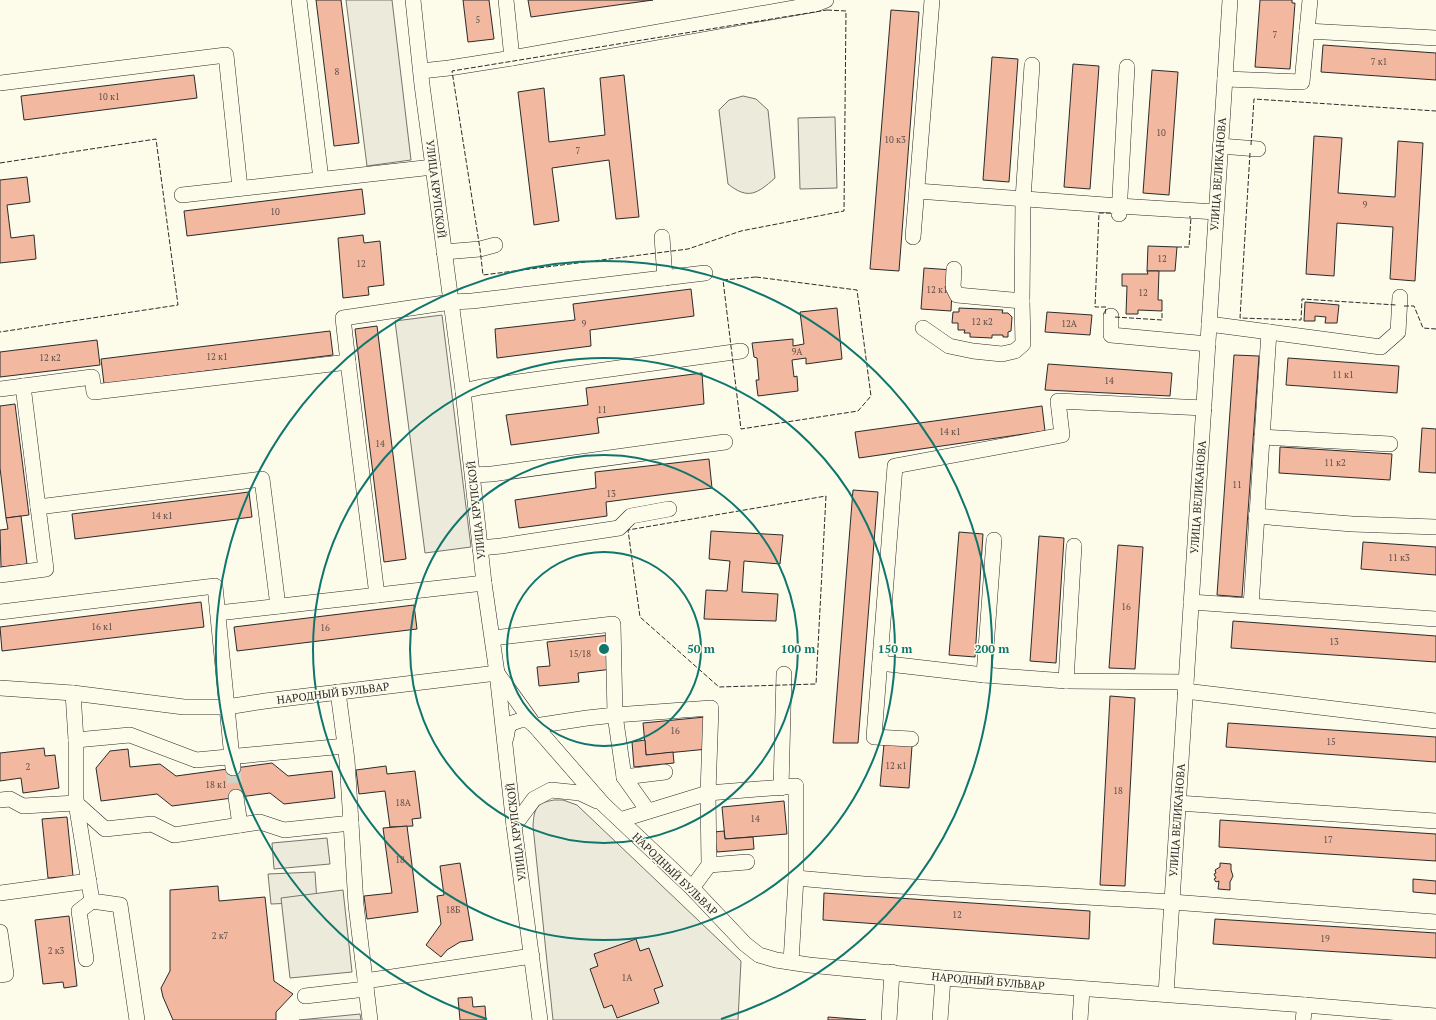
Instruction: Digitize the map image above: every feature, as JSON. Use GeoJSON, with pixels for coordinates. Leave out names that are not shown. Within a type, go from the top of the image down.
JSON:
{"type":"FeatureCollection","features":[{"type":"Feature","properties":{"kind":"street"},"geometry":{"type":"LineString","coordinates":[[299,0],[321,179]]}},
{"type":"Feature","properties":{"kind":"street","name":"УЛИЦА КРУПСКОЙ"},"geometry":{"type":"LineString","coordinates":[[413,0],[433,167],[463,390],[484,583],[493,638],[506,739],[514,826],[540,1020]]}},
{"type":"Feature","properties":{"kind":"street"},"geometry":{"type":"LineString","coordinates":[[506,0],[512,58]]}},
{"type":"Feature","properties":{"kind":"street"},"geometry":{"type":"LineString","coordinates":[[421,71],[512,58],[816,4],[826,0]]}},
{"type":"Feature","properties":{"kind":"street"},"geometry":{"type":"LineString","coordinates":[[913,237],[932,0]]}},
{"type":"Feature","properties":{"kind":"street","name":"УЛИЦА ВЕЛИКАНОВА"},"geometry":{"type":"LineString","coordinates":[[1166,994],[1230,0]]}},
{"type":"Feature","properties":{"kind":"street"},"geometry":{"type":"LineString","coordinates":[[1225,79],[1302,82],[1310,0]]}},
{"type":"Feature","properties":{"kind":"street"},"geometry":{"type":"LineString","coordinates":[[1307,31],[1436,38]]}},
{"type":"Feature","properties":{"kind":"street"},"geometry":{"type":"LineString","coordinates":[[0,83],[226,55],[240,188]]}},
{"type":"Feature","properties":{"kind":"street"},"geometry":{"type":"LineString","coordinates":[[923,328],[949,346],[973,351],[1002,354],[1015,351],[1023,344],[1023,199],[1032,65]]}},
{"type":"Feature","properties":{"kind":"street"},"geometry":{"type":"LineString","coordinates":[[1119,210],[1127,67]]}},
{"type":"Feature","properties":{"kind":"street"},"geometry":{"type":"LineString","coordinates":[[1220,146],[1258,149]]}},
{"type":"Feature","properties":{"kind":"street"},"geometry":{"type":"LineString","coordinates":[[182,195],[433,167]]}},
{"type":"Feature","properties":{"kind":"street"},"geometry":{"type":"LineString","coordinates":[[916,191],[1023,199],[1119,210],[1216,212]]}},
{"type":"Feature","properties":{"kind":"street"},"geometry":{"type":"LineString","coordinates":[[662,237],[665,278]]}},
{"type":"Feature","properties":{"kind":"street"},"geometry":{"type":"LineString","coordinates":[[444,252],[480,249],[495,245]]}},
{"type":"Feature","properties":{"kind":"street"},"geometry":{"type":"LineString","coordinates":[[954,269],[953,287],[958,295],[1022,301]]}},
{"type":"Feature","properties":{"kind":"street"},"geometry":{"type":"LineString","coordinates":[[377,595],[343,318],[451,302],[472,301],[705,273]]}},
{"type":"Feature","properties":{"kind":"street"},"geometry":{"type":"LineString","coordinates":[[1209,324],[1381,347],[1398,332],[1400,297]]}},
{"type":"Feature","properties":{"kind":"street"},"geometry":{"type":"LineString","coordinates":[[1111,316],[1111,335],[1208,344]]}},
{"type":"Feature","properties":{"kind":"street"},"geometry":{"type":"LineString","coordinates":[[1251,606],[1269,332]]}},
{"type":"Feature","properties":{"kind":"street"},"geometry":{"type":"LineString","coordinates":[[463,390],[741,351]]}},
{"type":"Feature","properties":{"kind":"street"},"geometry":{"type":"LineString","coordinates":[[0,389],[92,377],[94,392],[348,362]]}},
{"type":"Feature","properties":{"kind":"street"},"geometry":{"type":"LineString","coordinates":[[0,575],[46,569],[23,386]]}},
{"type":"Feature","properties":{"kind":"street"},"geometry":{"type":"LineString","coordinates":[[911,740],[874,737],[895,466],[1062,435],[1058,401],[1204,408]]}},
{"type":"Feature","properties":{"kind":"street"},"geometry":{"type":"LineString","coordinates":[[1262,437],[1390,444]]}},
{"type":"Feature","properties":{"kind":"street"},"geometry":{"type":"LineString","coordinates":[[473,475],[492,474],[725,442]]}},
{"type":"Feature","properties":{"kind":"street"},"geometry":{"type":"LineString","coordinates":[[38,507],[262,479],[278,606]]}},
{"type":"Feature","properties":{"kind":"street"},"geometry":{"type":"LineString","coordinates":[[480,548],[619,528],[631,516],[669,509]]}},
{"type":"Feature","properties":{"kind":"street"},"geometry":{"type":"LineString","coordinates":[[1256,516],[1352,524],[1436,527]]}},
{"type":"Feature","properties":{"kind":"street"},"geometry":{"type":"LineString","coordinates":[[984,675],[994,540]]}},
{"type":"Feature","properties":{"kind":"street"},"geometry":{"type":"LineString","coordinates":[[1066,681],[1074,546]]}},
{"type":"Feature","properties":{"kind":"street"},"geometry":{"type":"LineString","coordinates":[[218,613],[484,583]]}},
{"type":"Feature","properties":{"kind":"street"},"geometry":{"type":"LineString","coordinates":[[0,612],[215,586],[232,762]]}},
{"type":"Feature","properties":{"kind":"street"},"geometry":{"type":"LineString","coordinates":[[1191,602],[1436,619]]}},
{"type":"Feature","properties":{"kind":"street"},"geometry":{"type":"LineString","coordinates":[[493,638],[613,624],[615,715],[624,777],[648,811]]}},
{"type":"Feature","properties":{"kind":"street"},"geometry":{"type":"LineString","coordinates":[[880,663],[984,675],[1186,687],[1436,720]]}},
{"type":"Feature","properties":{"kind":"street","name":"НАРОДНЫЙ БУЛЬВАР"},"geometry":{"type":"LineString","coordinates":[[0,688],[73,693],[184,707],[227,707],[497,672],[535,726],[603,804],[692,888],[745,944],[759,955],[809,965],[943,978],[1305,1005],[1391,1016],[1436,1016]]}},
{"type":"Feature","properties":{"kind":"street"},"geometry":{"type":"LineString","coordinates":[[781,788],[784,674]]}},
{"type":"Feature","properties":{"kind":"street"},"geometry":{"type":"LineString","coordinates":[[338,692],[345,746],[356,905],[370,1020]]}},
{"type":"Feature","properties":{"kind":"street"},"geometry":{"type":"LineString","coordinates":[[73,693],[76,740],[76,803],[92,901]]}},
{"type":"Feature","properties":{"kind":"street"},"geometry":{"type":"LineString","coordinates":[[506,739],[508,727],[512,723],[521,720],[528,720],[535,726],[615,715],[711,708],[708,793],[709,865],[692,888]]}},
{"type":"Feature","properties":{"kind":"street"},"geometry":{"type":"LineString","coordinates":[[76,740],[130,735],[196,760],[232,762],[345,746]]}},
{"type":"Feature","properties":{"kind":"street"},"geometry":{"type":"LineString","coordinates":[[624,777],[665,772]]}},
{"type":"Feature","properties":{"kind":"street"},"geometry":{"type":"LineString","coordinates":[[620,820],[708,793],[796,786],[796,878],[791,962]]}},
{"type":"Feature","properties":{"kind":"street","name":"НАРОДНЫЙ БУЛЬВАР"},"geometry":{"type":"LineString","coordinates":[[514,826],[534,799],[552,790],[580,793],[603,804]]}},
{"type":"Feature","properties":{"kind":"street"},"geometry":{"type":"LineString","coordinates":[[236,797],[240,825]]}},
{"type":"Feature","properties":{"kind":"street"},"geometry":{"type":"LineString","coordinates":[[0,800],[10,799],[23,806],[76,803],[105,829],[152,824],[174,835],[260,822],[284,830],[351,823]]}},
{"type":"Feature","properties":{"kind":"street"},"geometry":{"type":"LineString","coordinates":[[1178,803],[1436,821]]}},
{"type":"Feature","properties":{"kind":"street"},"geometry":{"type":"LineString","coordinates":[[709,865],[747,862]]}},
{"type":"Feature","properties":{"kind":"street"},"geometry":{"type":"LineString","coordinates":[[796,878],[864,884],[1172,902],[1436,922]]}},
{"type":"Feature","properties":{"kind":"street"},"geometry":{"type":"LineString","coordinates":[[0,893],[89,881]]}},
{"type":"Feature","properties":{"kind":"street"},"geometry":{"type":"LineString","coordinates":[[86,959],[79,911],[92,901],[120,905],[137,1020]]}},
{"type":"Feature","properties":{"kind":"street"},"geometry":{"type":"LineString","coordinates":[[0,932],[6,974],[0,975]]}},
{"type":"Feature","properties":{"kind":"street"},"geometry":{"type":"LineString","coordinates":[[305,996],[532,956]]}},
{"type":"Feature","properties":{"kind":"street"},"geometry":{"type":"LineString","coordinates":[[889,1020],[892,972]]}},
{"type":"Feature","properties":{"kind":"street"},"geometry":{"type":"LineString","coordinates":[[940,1020],[943,978]]}},
{"type":"Feature","properties":{"kind":"street"},"geometry":{"type":"LineString","coordinates":[[1080,1020],[1082,989]]}},
{"type":"Feature","properties":{"kind":"street"},"geometry":{"type":"LineString","coordinates":[[1303,1020],[1305,1005]]}},
{"type":"Feature","properties":{"kind":"shaded area"},"geometry":{"type":"Polygon","coordinates":[[[346,0],[392,0],[411,160],[367,166],[346,0]]]}},
{"type":"Feature","properties":{"kind":"shaded area"},"geometry":{"type":"Polygon","coordinates":[[[743,96],[756,99],[768,110],[775,178],[763,188],[752,193],[741,192],[728,184],[719,110],[729,100],[743,96]]]}},
{"type":"Feature","properties":{"kind":"shaded area"},"geometry":{"type":"Polygon","coordinates":[[[835,117],[837,188],[800,189],[798,118],[835,117]]]}},
{"type":"Feature","properties":{"kind":"shaded area"},"geometry":{"type":"Polygon","coordinates":[[[442,315],[471,547],[425,553],[395,321],[442,315]]]}},
{"type":"Feature","properties":{"kind":"shaded area"},"geometry":{"type":"Polygon","coordinates":[[[554,800],[563,800],[577,805],[741,961],[738,1020],[553,1020],[533,826],[534,815],[537,808],[543,803],[554,800]]]}},
{"type":"Feature","properties":{"kind":"shaded area"},"geometry":{"type":"Polygon","coordinates":[[[327,838],[330,864],[274,869],[272,843],[327,838]]]}},
{"type":"Feature","properties":{"kind":"shaded area"},"geometry":{"type":"Polygon","coordinates":[[[315,872],[317,902],[271,904],[268,874],[315,872]]]}},
{"type":"Feature","properties":{"kind":"shaded area"},"geometry":{"type":"Polygon","coordinates":[[[343,890],[352,972],[290,978],[281,898],[343,890]]]}},
{"type":"Feature","properties":{"kind":"shaded area"},"geometry":{"type":"Polygon","coordinates":[[[360,1014],[361,1020],[299,1020],[360,1014]]]}},
{"type":"Feature","properties":{"kind":"building"},"geometry":{"type":"Polygon","coordinates":[[[316,0],[341,0],[359,143],[334,146],[316,0]]]}},
{"type":"Feature","properties":{"kind":"building"},"geometry":{"type":"Polygon","coordinates":[[[463,0],[489,0],[494,39],[468,42],[463,0]]]}},
{"type":"Feature","properties":{"kind":"building"},"geometry":{"type":"Polygon","coordinates":[[[528,0],[653,0],[531,17],[528,0]]]}},
{"type":"Feature","properties":{"kind":"building"},"geometry":{"type":"Polygon","coordinates":[[[1260,0],[1292,0],[1292,3],[1295,3],[1290,69],[1255,67],[1260,0]]]}},
{"type":"Feature","properties":{"kind":"building"},"geometry":{"type":"Polygon","coordinates":[[[891,10],[919,12],[899,271],[870,269],[891,10]]]}},
{"type":"Feature","properties":{"kind":"building"},"geometry":{"type":"Polygon","coordinates":[[[1323,45],[1436,53],[1436,80],[1321,72],[1323,45]]]}},
{"type":"Feature","properties":{"kind":"building"},"geometry":{"type":"Polygon","coordinates":[[[992,57],[1018,59],[1009,182],[983,180],[992,57]]]}},
{"type":"Feature","properties":{"kind":"building"},"geometry":{"type":"Polygon","coordinates":[[[1073,64],[1099,66],[1090,189],[1064,187],[1073,64]]]}},
{"type":"Feature","properties":{"kind":"building"},"geometry":{"type":"Polygon","coordinates":[[[1152,70],[1178,72],[1169,195],[1143,193],[1152,70]]]}},
{"type":"Feature","properties":{"kind":"building"},"geometry":{"type":"Polygon","coordinates":[[[194,75],[197,98],[24,120],[21,96],[194,75]]]}},
{"type":"Feature","properties":{"kind":"building"},"geometry":{"type":"Polygon","coordinates":[[[624,75],[639,217],[616,219],[609,160],[552,168],[559,221],[534,225],[518,92],[544,88],[549,142],[605,135],[600,78],[624,75]]]}},
{"type":"Feature","properties":{"kind":"building"},"geometry":{"type":"Polygon","coordinates":[[[1314,136],[1342,138],[1338,193],[1395,197],[1398,141],[1423,143],[1415,281],[1390,279],[1393,227],[1337,223],[1334,276],[1306,274],[1314,136]]]}},
{"type":"Feature","properties":{"kind":"building"},"geometry":{"type":"Polygon","coordinates":[[[27,177],[30,202],[7,205],[11,238],[34,235],[36,259],[0,263],[0,180],[27,177]]]}},
{"type":"Feature","properties":{"kind":"building"},"geometry":{"type":"Polygon","coordinates":[[[362,189],[365,214],[187,236],[184,211],[362,189]]]}},
{"type":"Feature","properties":{"kind":"building"},"geometry":{"type":"Polygon","coordinates":[[[363,235],[364,243],[380,241],[384,285],[368,287],[369,295],[343,298],[338,238],[363,235]]]}},
{"type":"Feature","properties":{"kind":"building"},"geometry":{"type":"Polygon","coordinates":[[[1148,246],[1177,247],[1175,271],[1147,271],[1148,246]]]}},
{"type":"Feature","properties":{"kind":"building"},"geometry":{"type":"Polygon","coordinates":[[[924,268],[953,270],[951,311],[921,309],[924,268]]]}},
{"type":"Feature","properties":{"kind":"building"},"geometry":{"type":"Polygon","coordinates":[[[1147,271],[1159,271],[1158,300],[1162,300],[1162,311],[1138,310],[1138,314],[1126,314],[1127,286],[1122,286],[1122,274],[1148,274],[1147,271]]]}},
{"type":"Feature","properties":{"kind":"building"},"geometry":{"type":"Polygon","coordinates":[[[691,289],[694,316],[590,330],[591,346],[497,358],[495,329],[575,320],[573,304],[691,289]]]}},
{"type":"Feature","properties":{"kind":"building"},"geometry":{"type":"Polygon","coordinates":[[[1305,302],[1339,305],[1337,323],[1325,323],[1326,317],[1315,316],[1315,321],[1304,321],[1305,302]]]}},
{"type":"Feature","properties":{"kind":"building"},"geometry":{"type":"Polygon","coordinates":[[[837,308],[842,359],[806,364],[806,358],[792,360],[794,377],[797,376],[798,391],[758,396],[756,380],[759,380],[757,358],[754,357],[752,343],[793,339],[793,346],[804,344],[800,312],[837,308]]]}},
{"type":"Feature","properties":{"kind":"building"},"geometry":{"type":"Polygon","coordinates":[[[959,308],[1003,310],[1002,313],[1008,313],[1012,317],[1011,331],[1008,332],[1008,337],[1003,337],[1003,335],[992,335],[992,338],[970,337],[970,333],[964,333],[965,330],[958,330],[958,323],[952,323],[953,312],[959,312],[959,308]]]}},
{"type":"Feature","properties":{"kind":"building"},"geometry":{"type":"Polygon","coordinates":[[[1047,312],[1092,315],[1090,335],[1045,332],[1047,312]]]}},
{"type":"Feature","properties":{"kind":"building"},"geometry":{"type":"Polygon","coordinates":[[[377,326],[406,559],[384,562],[355,329],[377,326]]]}},
{"type":"Feature","properties":{"kind":"building"},"geometry":{"type":"Polygon","coordinates":[[[330,331],[333,355],[104,384],[101,359],[330,331]]]}},
{"type":"Feature","properties":{"kind":"building"},"geometry":{"type":"Polygon","coordinates":[[[97,340],[100,365],[0,377],[0,352],[97,340]]]}},
{"type":"Feature","properties":{"kind":"building"},"geometry":{"type":"Polygon","coordinates":[[[1234,355],[1259,356],[1242,597],[1217,595],[1234,355]]]}},
{"type":"Feature","properties":{"kind":"building"},"geometry":{"type":"Polygon","coordinates":[[[1288,358],[1399,366],[1397,393],[1286,385],[1288,358]]]}},
{"type":"Feature","properties":{"kind":"building"},"geometry":{"type":"Polygon","coordinates":[[[1048,364],[1172,373],[1170,396],[1045,390],[1048,364]]]}},
{"type":"Feature","properties":{"kind":"building"},"geometry":{"type":"Polygon","coordinates":[[[702,373],[704,404],[597,418],[599,433],[511,445],[506,415],[588,405],[586,388],[702,373]]]}},
{"type":"Feature","properties":{"kind":"building"},"geometry":{"type":"Polygon","coordinates":[[[15,404],[29,515],[6,518],[0,468],[0,406],[15,404]]]}},
{"type":"Feature","properties":{"kind":"building"},"geometry":{"type":"Polygon","coordinates":[[[1042,406],[1045,431],[859,458],[855,432],[1042,406]]]}},
{"type":"Feature","properties":{"kind":"building"},"geometry":{"type":"Polygon","coordinates":[[[1422,428],[1436,429],[1436,473],[1419,472],[1422,428]]]}},
{"type":"Feature","properties":{"kind":"building"},"geometry":{"type":"Polygon","coordinates":[[[1280,447],[1392,454],[1390,480],[1279,473],[1280,447]]]}},
{"type":"Feature","properties":{"kind":"building"},"geometry":{"type":"Polygon","coordinates":[[[709,459],[712,488],[606,502],[607,516],[519,528],[515,500],[596,488],[595,472],[709,459]]]}},
{"type":"Feature","properties":{"kind":"building"},"geometry":{"type":"Polygon","coordinates":[[[853,490],[878,492],[858,743],[833,743],[853,490]]]}},
{"type":"Feature","properties":{"kind":"building"},"geometry":{"type":"Polygon","coordinates":[[[249,492],[252,517],[75,539],[72,514],[249,492]]]}},
{"type":"Feature","properties":{"kind":"building"},"geometry":{"type":"Polygon","coordinates":[[[21,516],[27,564],[1,567],[0,530],[8,529],[6,518],[21,516]]]}},
{"type":"Feature","properties":{"kind":"building"},"geometry":{"type":"Polygon","coordinates":[[[711,531],[783,535],[780,564],[744,561],[742,592],[778,594],[776,621],[704,619],[706,590],[727,591],[730,561],[709,559],[711,531]]]}},
{"type":"Feature","properties":{"kind":"building"},"geometry":{"type":"Polygon","coordinates":[[[959,532],[983,534],[975,657],[949,655],[959,532]]]}},
{"type":"Feature","properties":{"kind":"building"},"geometry":{"type":"Polygon","coordinates":[[[1039,536],[1064,538],[1056,663],[1030,661],[1039,536]]]}},
{"type":"Feature","properties":{"kind":"building"},"geometry":{"type":"Polygon","coordinates":[[[1363,542],[1436,547],[1436,575],[1361,569],[1363,542]]]}},
{"type":"Feature","properties":{"kind":"building"},"geometry":{"type":"Polygon","coordinates":[[[1118,545],[1143,547],[1135,669],[1109,668],[1118,545]]]}},
{"type":"Feature","properties":{"kind":"building"},"geometry":{"type":"Polygon","coordinates":[[[201,602],[204,627],[2,651],[0,627],[201,602]]]}},
{"type":"Feature","properties":{"kind":"building"},"geometry":{"type":"Polygon","coordinates":[[[414,605],[417,629],[237,651],[234,627],[414,605]]]}},
{"type":"Feature","properties":{"kind":"building"},"geometry":{"type":"Polygon","coordinates":[[[1233,621],[1436,636],[1436,662],[1231,648],[1233,621]]]}},
{"type":"Feature","properties":{"kind":"building"},"geometry":{"type":"Polygon","coordinates":[[[610,635],[613,669],[578,673],[579,682],[539,686],[537,667],[550,666],[547,642],[610,635]]]}},
{"type":"Feature","properties":{"kind":"building"},"geometry":{"type":"Polygon","coordinates":[[[1110,696],[1135,698],[1125,886],[1100,885],[1110,696]]]}},
{"type":"Feature","properties":{"kind":"building"},"geometry":{"type":"Polygon","coordinates":[[[705,717],[708,749],[646,755],[643,723],[705,717]]]}},
{"type":"Feature","properties":{"kind":"building"},"geometry":{"type":"Polygon","coordinates":[[[1228,723],[1436,737],[1436,762],[1226,747],[1228,723]]]}},
{"type":"Feature","properties":{"kind":"building"},"geometry":{"type":"Polygon","coordinates":[[[645,740],[646,755],[673,752],[674,763],[634,767],[632,742],[645,740]]]}},
{"type":"Feature","properties":{"kind":"building"},"geometry":{"type":"Polygon","coordinates":[[[884,744],[912,746],[909,788],[880,786],[884,744]]]}},
{"type":"Feature","properties":{"kind":"building"},"geometry":{"type":"Polygon","coordinates":[[[44,748],[45,756],[55,755],[59,788],[23,793],[21,778],[0,781],[0,753],[44,748]]]}},
{"type":"Feature","properties":{"kind":"building"},"geometry":{"type":"Polygon","coordinates":[[[128,749],[130,767],[160,764],[176,776],[272,763],[288,776],[332,771],[335,798],[284,804],[270,793],[172,806],[157,794],[101,801],[96,768],[110,751],[128,749]]]}},
{"type":"Feature","properties":{"kind":"building"},"geometry":{"type":"Polygon","coordinates":[[[386,766],[387,774],[415,771],[421,818],[412,819],[413,826],[390,827],[385,791],[359,794],[356,770],[386,766]]]}},
{"type":"Feature","properties":{"kind":"building"},"geometry":{"type":"Polygon","coordinates":[[[784,801],[787,834],[725,839],[722,807],[784,801]]]}},
{"type":"Feature","properties":{"kind":"building"},"geometry":{"type":"Polygon","coordinates":[[[67,817],[73,876],[48,878],[42,819],[67,817]]]}},
{"type":"Feature","properties":{"kind":"building"},"geometry":{"type":"Polygon","coordinates":[[[1220,820],[1436,834],[1436,861],[1219,847],[1220,820]]]}},
{"type":"Feature","properties":{"kind":"building"},"geometry":{"type":"Polygon","coordinates":[[[407,826],[418,912],[367,919],[364,896],[392,893],[383,828],[407,826]]]}},
{"type":"Feature","properties":{"kind":"building"},"geometry":{"type":"Polygon","coordinates":[[[724,831],[725,839],[753,837],[754,849],[717,852],[714,832],[724,831]]]}},
{"type":"Feature","properties":{"kind":"building"},"geometry":{"type":"Polygon","coordinates":[[[460,863],[473,940],[460,942],[447,950],[441,957],[426,945],[441,924],[437,896],[444,895],[440,866],[460,863]]]}},
{"type":"Feature","properties":{"kind":"building"},"geometry":{"type":"Polygon","coordinates":[[[1220,863],[1231,864],[1233,876],[1230,882],[1230,890],[1218,889],[1219,881],[1216,882],[1214,879],[1216,878],[1214,874],[1216,873],[1215,870],[1220,867],[1220,863]]]}},
{"type":"Feature","properties":{"kind":"building"},"geometry":{"type":"Polygon","coordinates":[[[1413,879],[1436,881],[1436,894],[1413,892],[1413,879]]]}},
{"type":"Feature","properties":{"kind":"building"},"geometry":{"type":"Polygon","coordinates":[[[218,886],[219,901],[265,897],[274,981],[293,994],[276,1012],[276,1020],[173,1020],[163,997],[161,988],[170,971],[170,890],[218,886]]]}},
{"type":"Feature","properties":{"kind":"building"},"geometry":{"type":"Polygon","coordinates":[[[824,893],[1090,911],[1089,939],[823,920],[824,893]]]}},
{"type":"Feature","properties":{"kind":"building"},"geometry":{"type":"Polygon","coordinates":[[[69,916],[77,986],[64,988],[63,982],[43,984],[35,920],[69,916]]]}},
{"type":"Feature","properties":{"kind":"building"},"geometry":{"type":"Polygon","coordinates":[[[1215,919],[1436,933],[1436,958],[1213,944],[1215,919]]]}},
{"type":"Feature","properties":{"kind":"building"},"geometry":{"type":"Polygon","coordinates":[[[636,939],[640,951],[649,948],[663,986],[654,989],[659,1003],[617,1018],[612,1005],[604,1008],[590,969],[598,966],[594,954],[636,939]]]}},
{"type":"Feature","properties":{"kind":"building"},"geometry":{"type":"Polygon","coordinates":[[[472,997],[473,1007],[485,1006],[486,1020],[460,1020],[458,998],[472,997]]]}},
{"type":"Feature","properties":{"kind":"building"},"geometry":{"type":"Polygon","coordinates":[[[828,1017],[866,1020],[828,1020],[828,1017]]]}},
{"type":"Feature","properties":{"kind":"tunnel"},"geometry":{"type":"LineString","coordinates":[[233,768],[236,797]]}},
{"type":"Feature","properties":{"kind":"fence"},"geometry":{"type":"LineString","coordinates":[[827,10],[846,11],[844,211],[741,231],[688,249],[483,275],[452,71],[827,10]]}},
{"type":"Feature","properties":{"kind":"fence"},"geometry":{"type":"LineString","coordinates":[[1251,145],[1254,99],[1436,111]]}},
{"type":"Feature","properties":{"kind":"fence"},"geometry":{"type":"LineString","coordinates":[[0,163],[156,139],[178,305],[0,332]]}},
{"type":"Feature","properties":{"kind":"fence"},"geometry":{"type":"LineString","coordinates":[[1250,153],[1240,318],[1301,320],[1302,299],[1396,305]]}},
{"type":"Feature","properties":{"kind":"fence"},"geometry":{"type":"LineString","coordinates":[[1105,314],[1106,307],[1095,307],[1099,213],[1113,213]]}},
{"type":"Feature","properties":{"kind":"fence"},"geometry":{"type":"LineString","coordinates":[[1177,247],[1189,247],[1191,217],[1189,217]]}},
{"type":"Feature","properties":{"kind":"fence"},"geometry":{"type":"LineString","coordinates":[[756,277],[857,290],[871,396],[858,411],[741,429],[723,280],[756,277]]}},
{"type":"Feature","properties":{"kind":"fence"},"geometry":{"type":"LineString","coordinates":[[1404,306],[1414,306],[1423,328],[1436,329]]}},
{"type":"Feature","properties":{"kind":"fence"},"geometry":{"type":"LineString","coordinates":[[1115,317],[1162,320],[1162,311]]}},
{"type":"Feature","properties":{"kind":"fence"},"geometry":{"type":"LineString","coordinates":[[826,496],[816,684],[719,687],[640,617],[628,530],[826,496]]}}]}
